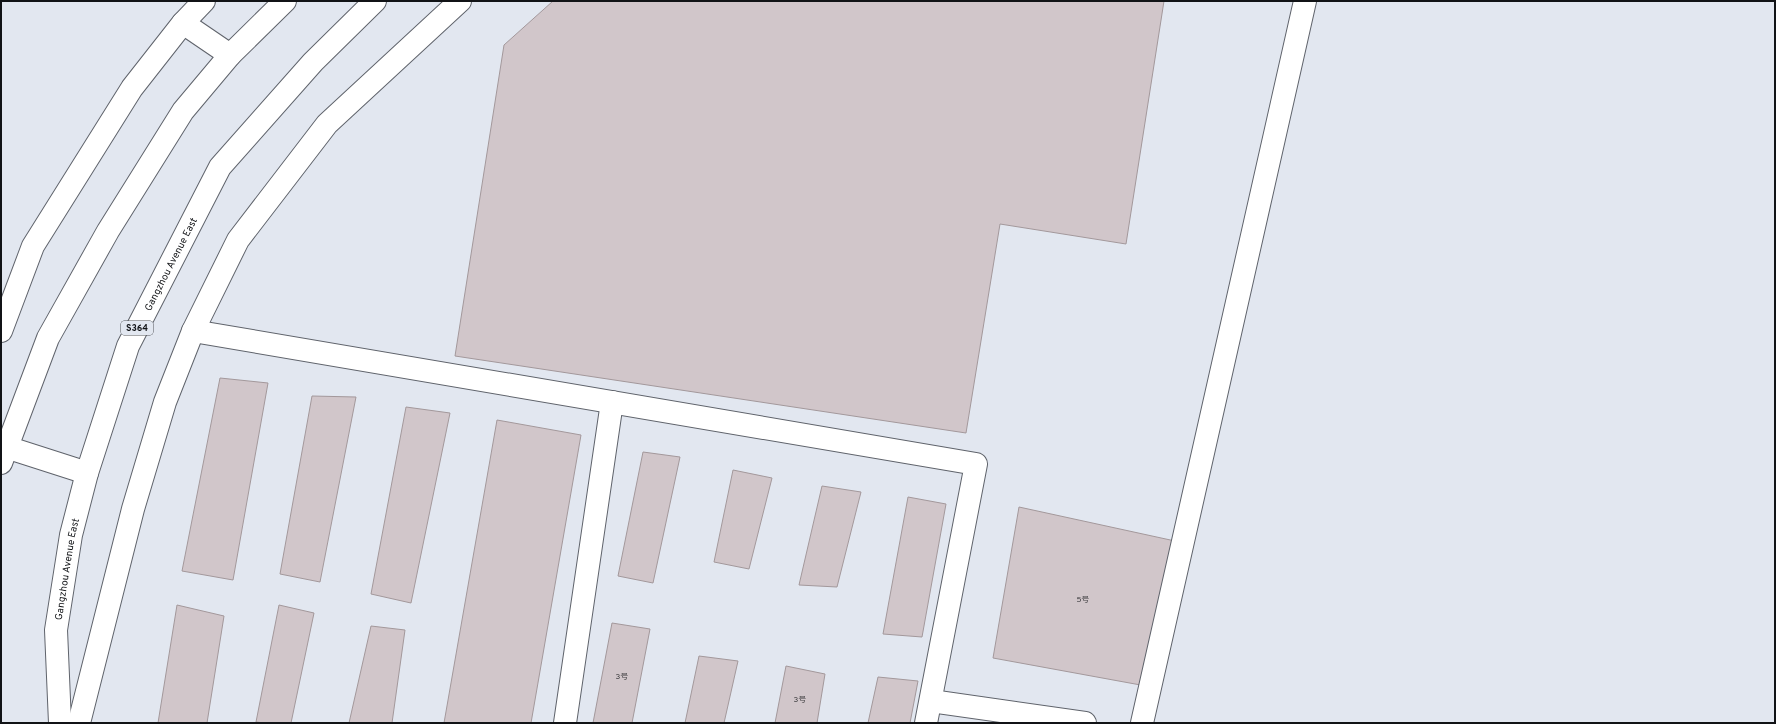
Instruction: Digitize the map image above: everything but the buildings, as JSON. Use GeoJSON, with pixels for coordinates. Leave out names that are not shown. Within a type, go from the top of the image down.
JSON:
{"type":"FeatureCollection","features":[{"type":"Feature","properties":{"kind":"street"},"geometry":{"type":"LineString","coordinates":[[1,331],[33,246],[132,88],[183,23],[204,1]]}},
{"type":"Feature","properties":{"kind":"street"},"geometry":{"type":"LineString","coordinates":[[87,473],[3,455],[48,338],[108,231],[183,110],[230,55],[285,1]]}},
{"type":"Feature","properties":{"kind":"street","name":"Gangzhou Avenue East"},"geometry":{"type":"LineString","coordinates":[[60,723],[56,630],[71,535],[87,473],[128,346],[220,167],[313,62],[374,1]]}},
{"type":"Feature","properties":{"kind":"street"},"geometry":{"type":"LineString","coordinates":[[79,723],[133,509],[165,402],[193,331],[238,240],[327,124],[460,1]]}},
{"type":"Feature","properties":{"kind":"street"},"geometry":{"type":"LineString","coordinates":[[1142,723],[1305,1]]}},
{"type":"Feature","properties":{"kind":"street"},"geometry":{"type":"LineString","coordinates":[[183,23],[230,55]]}},
{"type":"Feature","properties":{"kind":"street"},"geometry":{"type":"LineString","coordinates":[[193,331],[976,464],[926,723]]}},
{"type":"Feature","properties":{"kind":"street"},"geometry":{"type":"LineString","coordinates":[[566,723],[612,402]]}},
{"type":"Feature","properties":{"kind":"street"},"geometry":{"type":"LineString","coordinates":[[931,701],[1086,723]]}}]}
